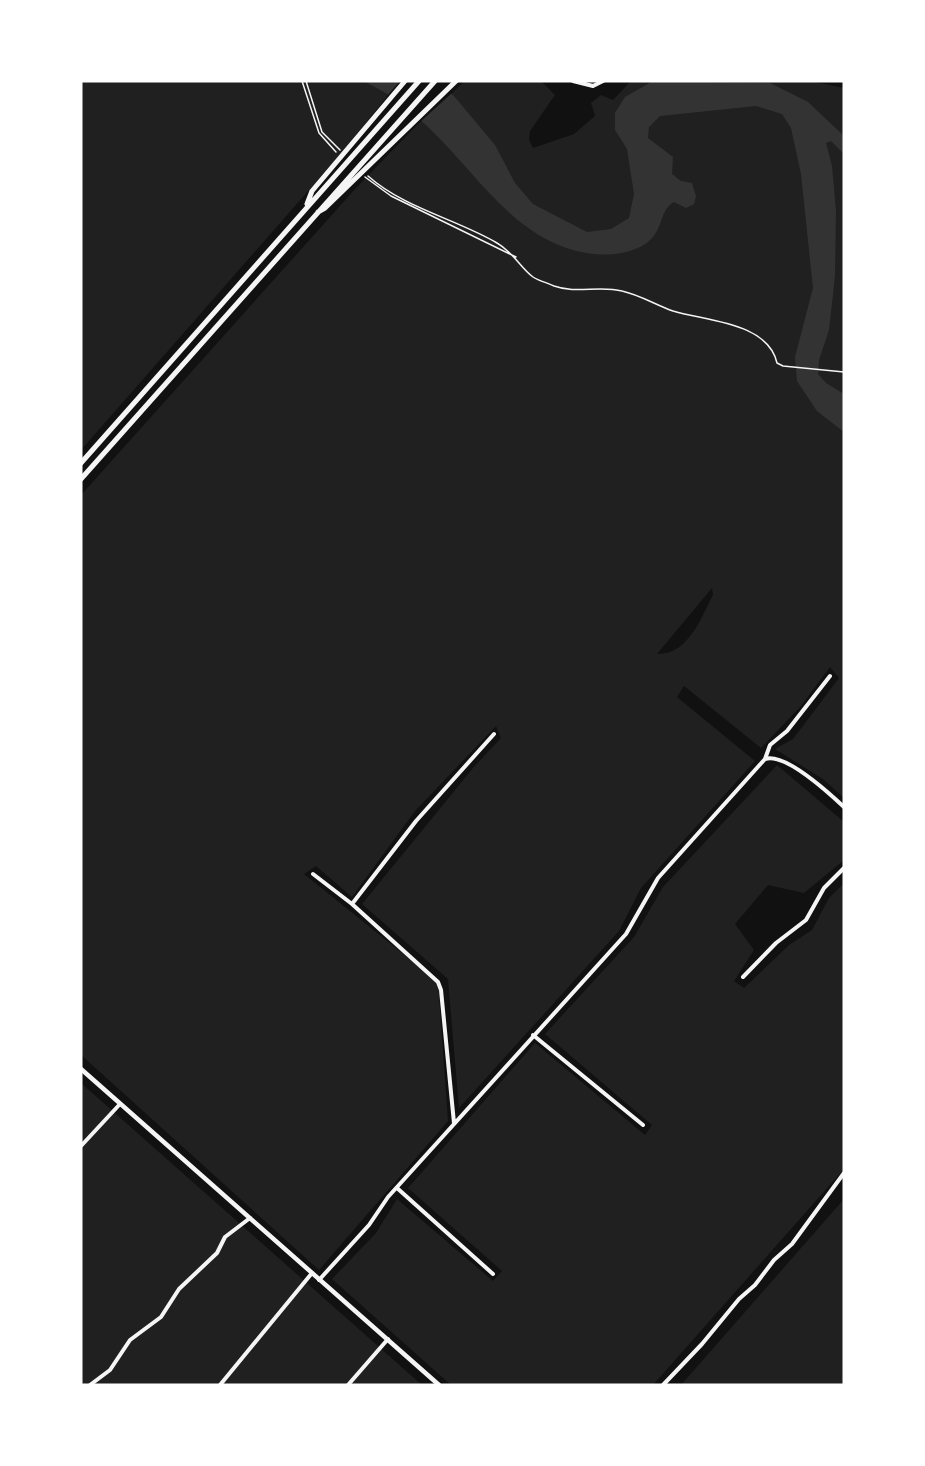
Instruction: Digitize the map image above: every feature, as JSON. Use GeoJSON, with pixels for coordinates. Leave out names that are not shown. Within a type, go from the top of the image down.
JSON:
{"type":"FeatureCollection","features":[{"type":"Feature","properties":{"kind":"main road"},"geometry":{"type":"LineString","coordinates":[[306,208],[312,190],[405,81]]}},
{"type":"Feature","properties":{"kind":"main road"},"geometry":{"type":"LineString","coordinates":[[81,463],[419,81]]}},
{"type":"Feature","properties":{"kind":"main road"},"geometry":{"type":"LineString","coordinates":[[81,479],[314,214],[435,81]]}},
{"type":"Feature","properties":{"kind":"main road"},"geometry":{"type":"LineString","coordinates":[[314,214],[325,208],[454,83]]}},
{"type":"Feature","properties":{"kind":"street"},"geometry":{"type":"LineString","coordinates":[[573,81],[592,86],[603,81]]}},
{"type":"Feature","properties":{"kind":"street"},"geometry":{"type":"LineString","coordinates":[[319,1280],[369,1225],[397,1188],[454,1123],[626,934],[658,878],[765,759],[770,745],[787,731],[830,676]]}},
{"type":"Feature","properties":{"kind":"street"},"geometry":{"type":"LineString","coordinates":[[352,904],[421,815],[494,734]]}},
{"type":"Feature","properties":{"kind":"street"},"geometry":{"type":"LineString","coordinates":[[765,759],[777,757],[788,763],[844,807]]}},
{"type":"Feature","properties":{"kind":"street"},"geometry":{"type":"LineString","coordinates":[[743,977],[776,944],[806,920],[824,888],[844,868]]}},
{"type":"Feature","properties":{"kind":"street"},"geometry":{"type":"LineString","coordinates":[[313,874],[352,904],[438,982],[441,990],[454,1123]]}},
{"type":"Feature","properties":{"kind":"street"},"geometry":{"type":"LineString","coordinates":[[533,1035],[643,1125]]}},
{"type":"Feature","properties":{"kind":"street"},"geometry":{"type":"LineString","coordinates":[[81,1069],[439,1385]]}},
{"type":"Feature","properties":{"kind":"street"},"geometry":{"type":"LineString","coordinates":[[81,1146],[120,1104]]}},
{"type":"Feature","properties":{"kind":"street"},"geometry":{"type":"LineString","coordinates":[[663,1385],[702,1344],[739,1299],[755,1285],[774,1260],[794,1242],[844,1173]]}},
{"type":"Feature","properties":{"kind":"street"},"geometry":{"type":"LineString","coordinates":[[397,1188],[493,1274]]}},
{"type":"Feature","properties":{"kind":"street"},"geometry":{"type":"LineString","coordinates":[[90,1385],[110,1370],[130,1340],[161,1317],[179,1289],[217,1253],[225,1237],[250,1218]]}},
{"type":"Feature","properties":{"kind":"street"},"geometry":{"type":"LineString","coordinates":[[220,1385],[312,1273]]}},
{"type":"Feature","properties":{"kind":"street"},"geometry":{"type":"LineString","coordinates":[[348,1385],[388,1339]]}},
{"type":"Feature","properties":{"kind":"path"},"geometry":{"type":"LineString","coordinates":[[302,81],[317,128],[323,140],[332,148]]}},
{"type":"Feature","properties":{"kind":"path"},"geometry":{"type":"LineString","coordinates":[[306,81],[322,132],[334,145]]}},
{"type":"Feature","properties":{"kind":"path"},"geometry":{"type":"LineString","coordinates":[[371,180],[494,241],[517,257],[534,277],[558,287],[622,291],[675,311],[706,317],[739,328],[760,338],[775,354],[777,363],[793,368],[844,372]]}},
{"type":"Feature","properties":{"kind":"shaded area"},"geometry":{"type":"Polygon","coordinates":[[[81,81],[400,81],[337,158],[81,450],[81,81]]]}},
{"type":"Feature","properties":{"kind":"shaded area"},"geometry":{"type":"Polygon","coordinates":[[[364,81],[436,81],[454,96],[495,145],[515,183],[533,204],[587,232],[611,229],[629,218],[634,194],[627,149],[615,130],[615,113],[625,97],[653,81],[770,83],[808,102],[844,136],[844,154],[831,141],[826,143],[832,166],[836,211],[835,276],[829,330],[819,360],[818,374],[826,383],[844,394],[844,432],[817,411],[797,381],[795,357],[813,288],[801,174],[791,128],[782,114],[756,106],[660,116],[649,127],[648,138],[673,157],[672,174],[681,181],[692,183],[696,196],[694,204],[686,208],[674,202],[665,211],[654,236],[634,250],[608,255],[594,254],[562,246],[539,235],[518,220],[499,203],[422,121],[395,99],[364,81]]]}},
{"type":"Feature","properties":{"kind":"shaded area"},"geometry":{"type":"Polygon","coordinates":[[[465,81],[541,81],[555,95],[530,131],[529,140],[533,148],[574,134],[595,116],[591,103],[601,95],[613,100],[631,81],[810,81],[844,88],[844,798],[823,779],[775,749],[793,739],[839,678],[830,667],[801,706],[761,748],[684,686],[677,697],[755,761],[641,888],[619,931],[459,1108],[448,979],[362,904],[473,768],[501,738],[496,726],[415,811],[352,897],[316,866],[304,874],[438,982],[448,1121],[319,1270],[81,1055],[81,495],[356,188],[417,125],[465,81]],[[712,588],[657,654],[668,653],[685,642],[698,624],[713,595],[712,588]]]}},
{"type":"Feature","properties":{"kind":"shaded area"},"geometry":{"type":"Polygon","coordinates":[[[777,765],[844,822],[844,860],[804,893],[768,885],[735,924],[754,950],[734,981],[744,988],[789,945],[812,930],[829,898],[844,883],[844,1169],[653,1385],[451,1385],[332,1279],[376,1233],[397,1199],[493,1281],[502,1271],[408,1188],[535,1043],[645,1135],[652,1125],[545,1034],[634,937],[663,887],[777,765]]]}},
{"type":"Feature","properties":{"kind":"shaded area"},"geometry":{"type":"Polygon","coordinates":[[[81,1083],[422,1385],[81,1385],[81,1083]]]}},
{"type":"Feature","properties":{"kind":"shaded area"},"geometry":{"type":"Polygon","coordinates":[[[844,1199],[844,1385],[681,1385],[844,1199]]]}},
{"type":"Feature","properties":{"kind":"pier"},"geometry":{"type":"Polygon","coordinates":[[[400,81],[441,81],[453,92],[419,123],[386,97],[400,81]]]}}]}
